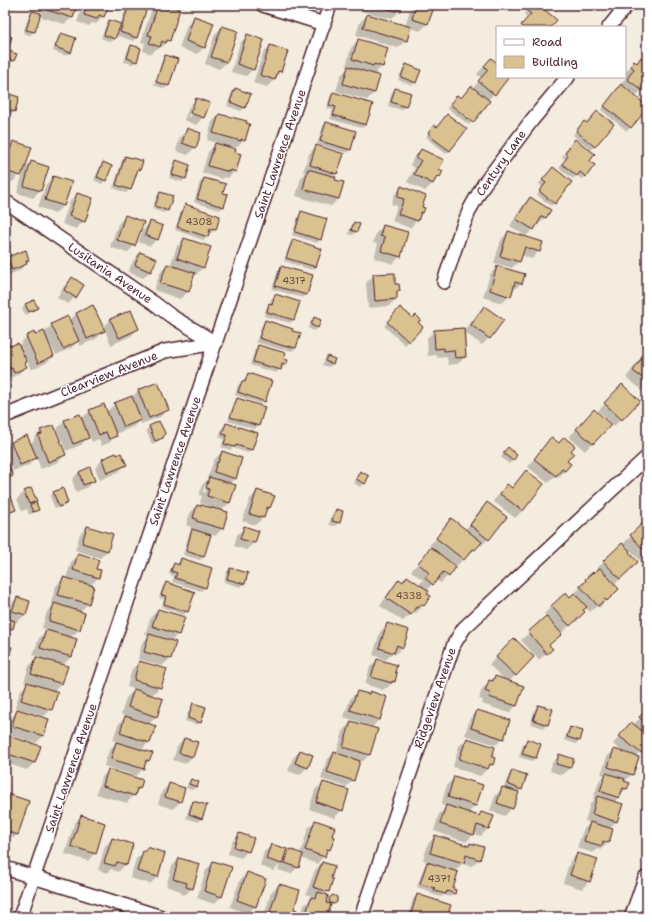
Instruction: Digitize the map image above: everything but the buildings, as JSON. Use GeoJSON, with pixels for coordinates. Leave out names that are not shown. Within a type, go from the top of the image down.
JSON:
{"type":"FeatureCollection","features":[{"type":"Feature","properties":{"kind":"street"},"geometry":{"type":"LineString","coordinates":[[263,5],[324,24]]}},
{"type":"Feature","properties":{"kind":"street","name":"Saint Lawrence Avenue"},"geometry":{"type":"LineString","coordinates":[[20,917],[330,5]]}},
{"type":"Feature","properties":{"kind":"street"},"geometry":{"type":"LineString","coordinates":[[610,26],[627,5]]}},
{"type":"Feature","properties":{"kind":"street","name":"Century Lane"},"geometry":{"type":"LineString","coordinates":[[444,282],[459,236],[470,209],[484,184],[532,120],[567,78]]}},
{"type":"Feature","properties":{"kind":"street","name":"Lusitania Avenue"},"geometry":{"type":"LineString","coordinates":[[5,201],[171,316],[216,343]]}},
{"type":"Feature","properties":{"kind":"street","name":"Clearview Avenue"},"geometry":{"type":"LineString","coordinates":[[5,416],[165,351],[216,343]]}},
{"type":"Feature","properties":{"kind":"street","name":"Ridgeview Avenue"},"geometry":{"type":"LineString","coordinates":[[361,917],[454,644],[464,628],[647,456]]}},
{"type":"Feature","properties":{"kind":"street"},"geometry":{"type":"LineString","coordinates":[[5,868],[161,917]]}},
{"type":"Feature","properties":{"kind":"street"},"geometry":{"type":"LineString","coordinates":[[634,917],[647,880]]}}]}
